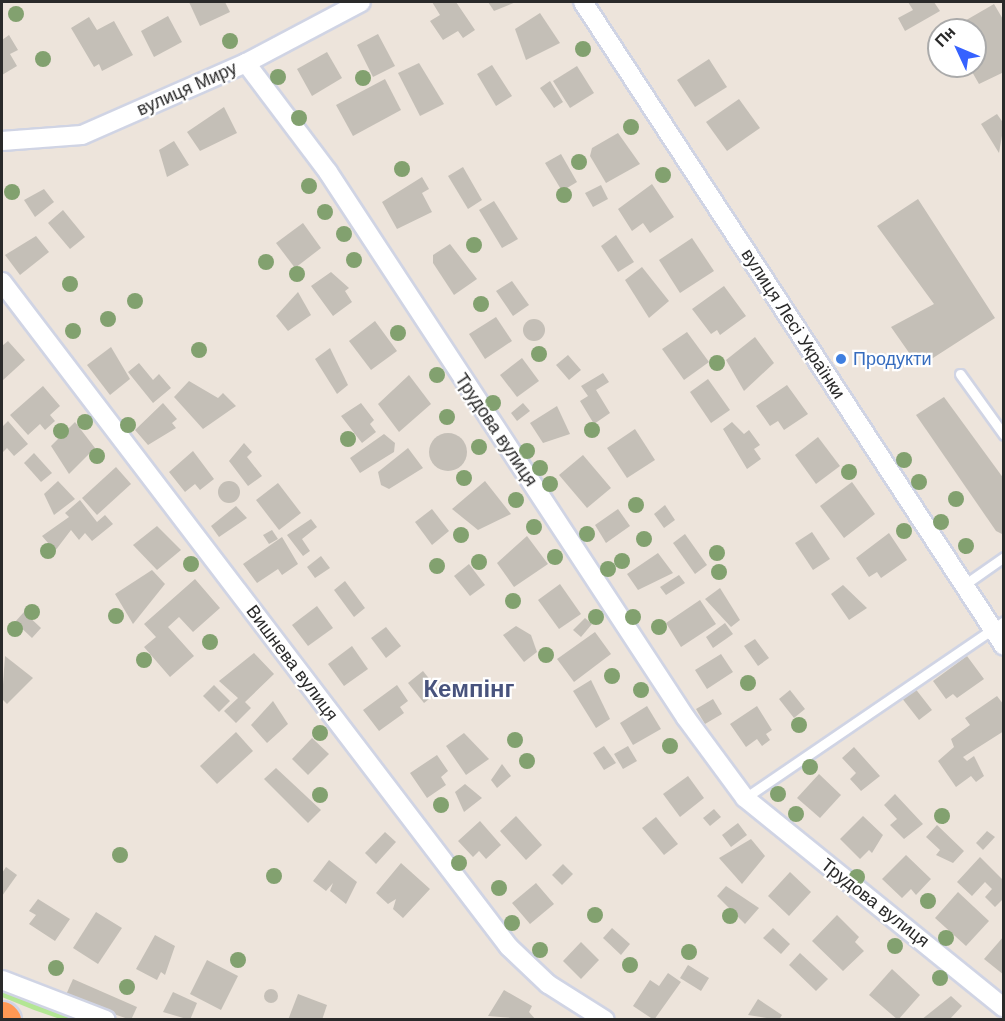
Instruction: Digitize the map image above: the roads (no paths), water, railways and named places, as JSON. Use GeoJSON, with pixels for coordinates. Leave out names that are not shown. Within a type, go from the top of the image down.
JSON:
{"type":"FeatureCollection","features":[{"type":"Feature","properties":{"kind":"street","name":"вулиця Миру"},"geometry":{"type":"LineString","coordinates":[[2,141],[82,135],[246,63],[361,2]]}},
{"type":"Feature","properties":{"kind":"street","name":"вулиця Лесі Українки"},"geometry":{"type":"LineString","coordinates":[[583,2],[964,585],[997,625],[1004,646]]}},
{"type":"Feature","properties":{"kind":"street","name":"Трудова вулиця"},"geometry":{"type":"LineString","coordinates":[[246,63],[328,172],[686,718],[745,798],[1004,1008]]}},
{"type":"Feature","properties":{"kind":"street","name":"Вишнева вулиця"},"geometry":{"type":"LineString","coordinates":[[2,282],[509,947],[548,984],[605,1020]]}},
{"type":"Feature","properties":{"kind":"street"},"geometry":{"type":"LineString","coordinates":[[2,980],[106,1020]]}},
{"type":"Feature","properties":{"kind":"lane"},"geometry":{"type":"LineString","coordinates":[[960,374],[1004,435]]}},
{"type":"Feature","properties":{"kind":"lane"},"geometry":{"type":"LineString","coordinates":[[964,585],[1004,557]]}},
{"type":"Feature","properties":{"kind":"lane"},"geometry":{"type":"LineString","coordinates":[[745,798],[997,625]]}},
{"type":"Feature","properties":{"kind":"place","name":"Продукти"},"geometry":{"type":"Point","coordinates":[841,359]}},
{"type":"Feature","properties":{"kind":"district","name":"Кемпінг"},"geometry":{"type":"Point","coordinates":[469,689]}}]}
